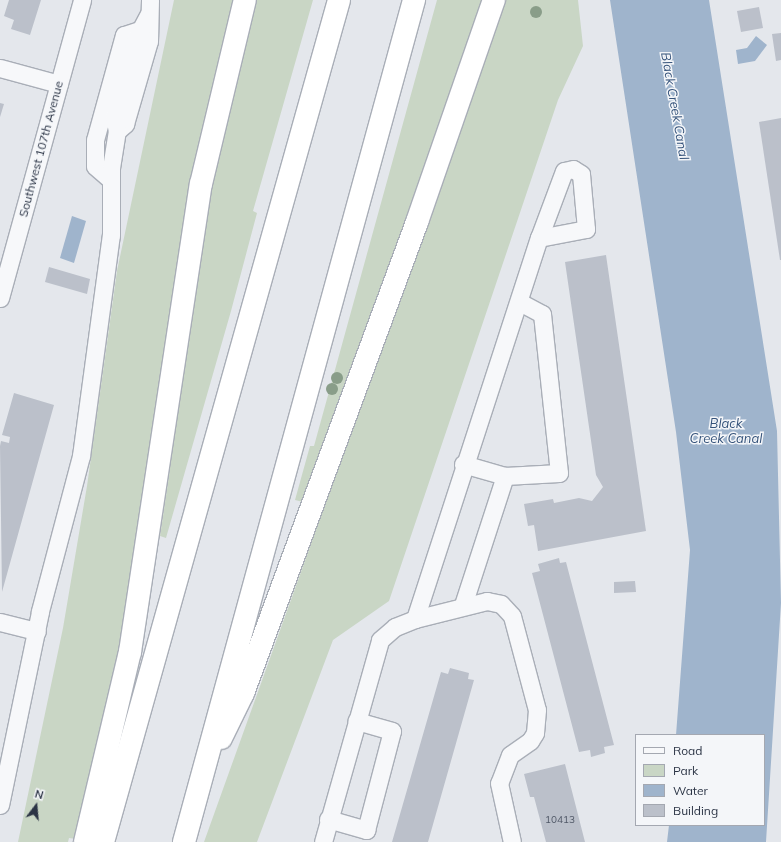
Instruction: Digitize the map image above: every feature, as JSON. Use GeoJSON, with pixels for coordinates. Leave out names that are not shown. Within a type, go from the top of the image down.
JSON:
{"type":"FeatureCollection","features":[{"type":"Feature","properties":{"kind":"highway"},"geometry":{"type":"LineString","coordinates":[[85,842],[130,652],[201,184],[245,0]]}},
{"type":"Feature","properties":{"kind":"highway"},"geometry":{"type":"LineString","coordinates":[[103,842],[339,0]]}},
{"type":"Feature","properties":{"kind":"highway"},"geometry":{"type":"LineString","coordinates":[[184,842],[414,0]]}},
{"type":"Feature","properties":{"kind":"highway"},"geometry":{"type":"LineString","coordinates":[[208,755],[229,729],[243,693],[453,125],[494,0]]}},
{"type":"Feature","properties":{"kind":"street","name":"Southwest 107th Avenue"},"geometry":{"type":"LineString","coordinates":[[0,298],[82,0]]}},
{"type":"Feature","properties":{"kind":"street"},"geometry":{"type":"LineString","coordinates":[[0,806],[37,632],[81,456],[111,235],[111,180],[117,131],[114,116],[140,30],[150,7]]}},
{"type":"Feature","properties":{"kind":"street"},"geometry":{"type":"LineString","coordinates":[[117,131],[125,124],[131,106],[152,26],[150,7]]}},
{"type":"Feature","properties":{"kind":"street"},"geometry":{"type":"LineString","coordinates":[[111,180],[95,166],[95,140],[124,35],[140,30]]}},
{"type":"Feature","properties":{"kind":"street"},"geometry":{"type":"LineString","coordinates":[[0,68],[59,84]]}},
{"type":"Feature","properties":{"kind":"street"},"geometry":{"type":"LineString","coordinates":[[415,619],[463,464],[540,238]]}},
{"type":"Feature","properties":{"kind":"street"},"geometry":{"type":"LineString","coordinates":[[463,464],[504,476],[559,472],[542,314],[518,302]]}},
{"type":"Feature","properties":{"kind":"street"},"geometry":{"type":"LineString","coordinates":[[463,605],[504,476]]}},
{"type":"Feature","properties":{"kind":"street"},"geometry":{"type":"LineString","coordinates":[[323,842],[328,819],[376,647],[386,633],[415,619],[463,605],[487,601],[507,609],[520,637],[536,703],[535,733],[530,741],[510,755],[499,783],[512,842]]}},
{"type":"Feature","properties":{"kind":"street"},"geometry":{"type":"LineString","coordinates":[[0,622],[37,632]]}},
{"type":"Feature","properties":{"kind":"street"},"geometry":{"type":"LineString","coordinates":[[328,819],[366,830],[392,731],[356,721]]}},
{"type":"Feature","properties":{"kind":"green space"},"geometry":{"type":"Polygon","coordinates":[[[174,0],[236,0],[126,632],[76,839],[69,838],[68,842],[18,842],[63,628],[87,486],[117,271],[174,0]]]}},
{"type":"Feature","properties":{"kind":"green space"},"geometry":{"type":"Polygon","coordinates":[[[252,0],[313,0],[253,211],[257,213],[231,311],[166,538],[160,536],[170,469],[166,465],[203,205],[252,0]]]}},
{"type":"Feature","properties":{"kind":"green space"},"geometry":{"type":"Polygon","coordinates":[[[437,0],[487,0],[303,502],[295,500],[310,446],[314,446],[437,0]]]}},
{"type":"Feature","properties":{"kind":"green space"},"geometry":{"type":"Polygon","coordinates":[[[505,0],[578,0],[583,46],[558,100],[389,601],[333,640],[257,842],[204,842],[316,530],[322,511],[319,509],[505,0]]]}},
{"type":"Feature","properties":{"kind":"water","name":"Black Creek Canal"},"geometry":{"type":"Polygon","coordinates":[[[610,0],[709,0],[777,431],[781,603],[766,842],[667,842],[669,826],[765,826],[765,734],[676,734],[690,550],[676,432],[610,0]]]}},
{"type":"Feature","properties":{"kind":"water"},"geometry":{"type":"Polygon","coordinates":[[[756,36],[767,45],[755,61],[738,64],[736,50],[747,48],[756,36]]]}},
{"type":"Feature","properties":{"kind":"water"},"geometry":{"type":"Polygon","coordinates":[[[72,216],[86,221],[74,263],[60,258],[72,216]]]}},
{"type":"Feature","properties":{"kind":"building"},"geometry":{"type":"Polygon","coordinates":[[[9,0],[41,0],[30,35],[11,29],[14,20],[4,16],[9,0]]]}},
{"type":"Feature","properties":{"kind":"building"},"geometry":{"type":"Polygon","coordinates":[[[759,7],[763,28],[741,32],[737,11],[759,7]]]}},
{"type":"Feature","properties":{"kind":"building"},"geometry":{"type":"Polygon","coordinates":[[[781,33],[781,60],[776,61],[772,34],[781,33]]]}},
{"type":"Feature","properties":{"kind":"building"},"geometry":{"type":"Polygon","coordinates":[[[0,103],[4,104],[0,117],[0,103]]]}},
{"type":"Feature","properties":{"kind":"building"},"geometry":{"type":"Polygon","coordinates":[[[781,118],[781,260],[780,260],[759,122],[781,118]]]}},
{"type":"Feature","properties":{"kind":"building"},"geometry":{"type":"Polygon","coordinates":[[[606,255],[646,531],[538,551],[534,525],[528,526],[524,504],[553,499],[554,503],[579,498],[592,501],[603,487],[596,475],[565,262],[606,255]]]}},
{"type":"Feature","properties":{"kind":"building"},"geometry":{"type":"Polygon","coordinates":[[[49,267],[90,279],[87,294],[45,282],[49,267]]]}},
{"type":"Feature","properties":{"kind":"building"},"geometry":{"type":"Polygon","coordinates":[[[14,393],[54,405],[2,592],[0,446],[1,441],[9,443],[10,437],[2,435],[14,393]]]}},
{"type":"Feature","properties":{"kind":"building"},"geometry":{"type":"Polygon","coordinates":[[[559,558],[560,563],[566,562],[614,745],[604,747],[605,753],[591,757],[590,750],[579,752],[532,573],[540,571],[538,564],[559,558]]]}},
{"type":"Feature","properties":{"kind":"building"},"geometry":{"type":"Polygon","coordinates":[[[635,581],[636,592],[614,593],[614,582],[635,581]]]}},
{"type":"Feature","properties":{"kind":"building"},"geometry":{"type":"Polygon","coordinates":[[[450,668],[469,673],[468,679],[474,680],[428,842],[392,842],[441,672],[448,674],[450,668]]]}},
{"type":"Feature","properties":{"kind":"building"},"geometry":{"type":"Polygon","coordinates":[[[565,764],[585,842],[546,842],[534,797],[530,797],[524,774],[565,764]]]}}]}
